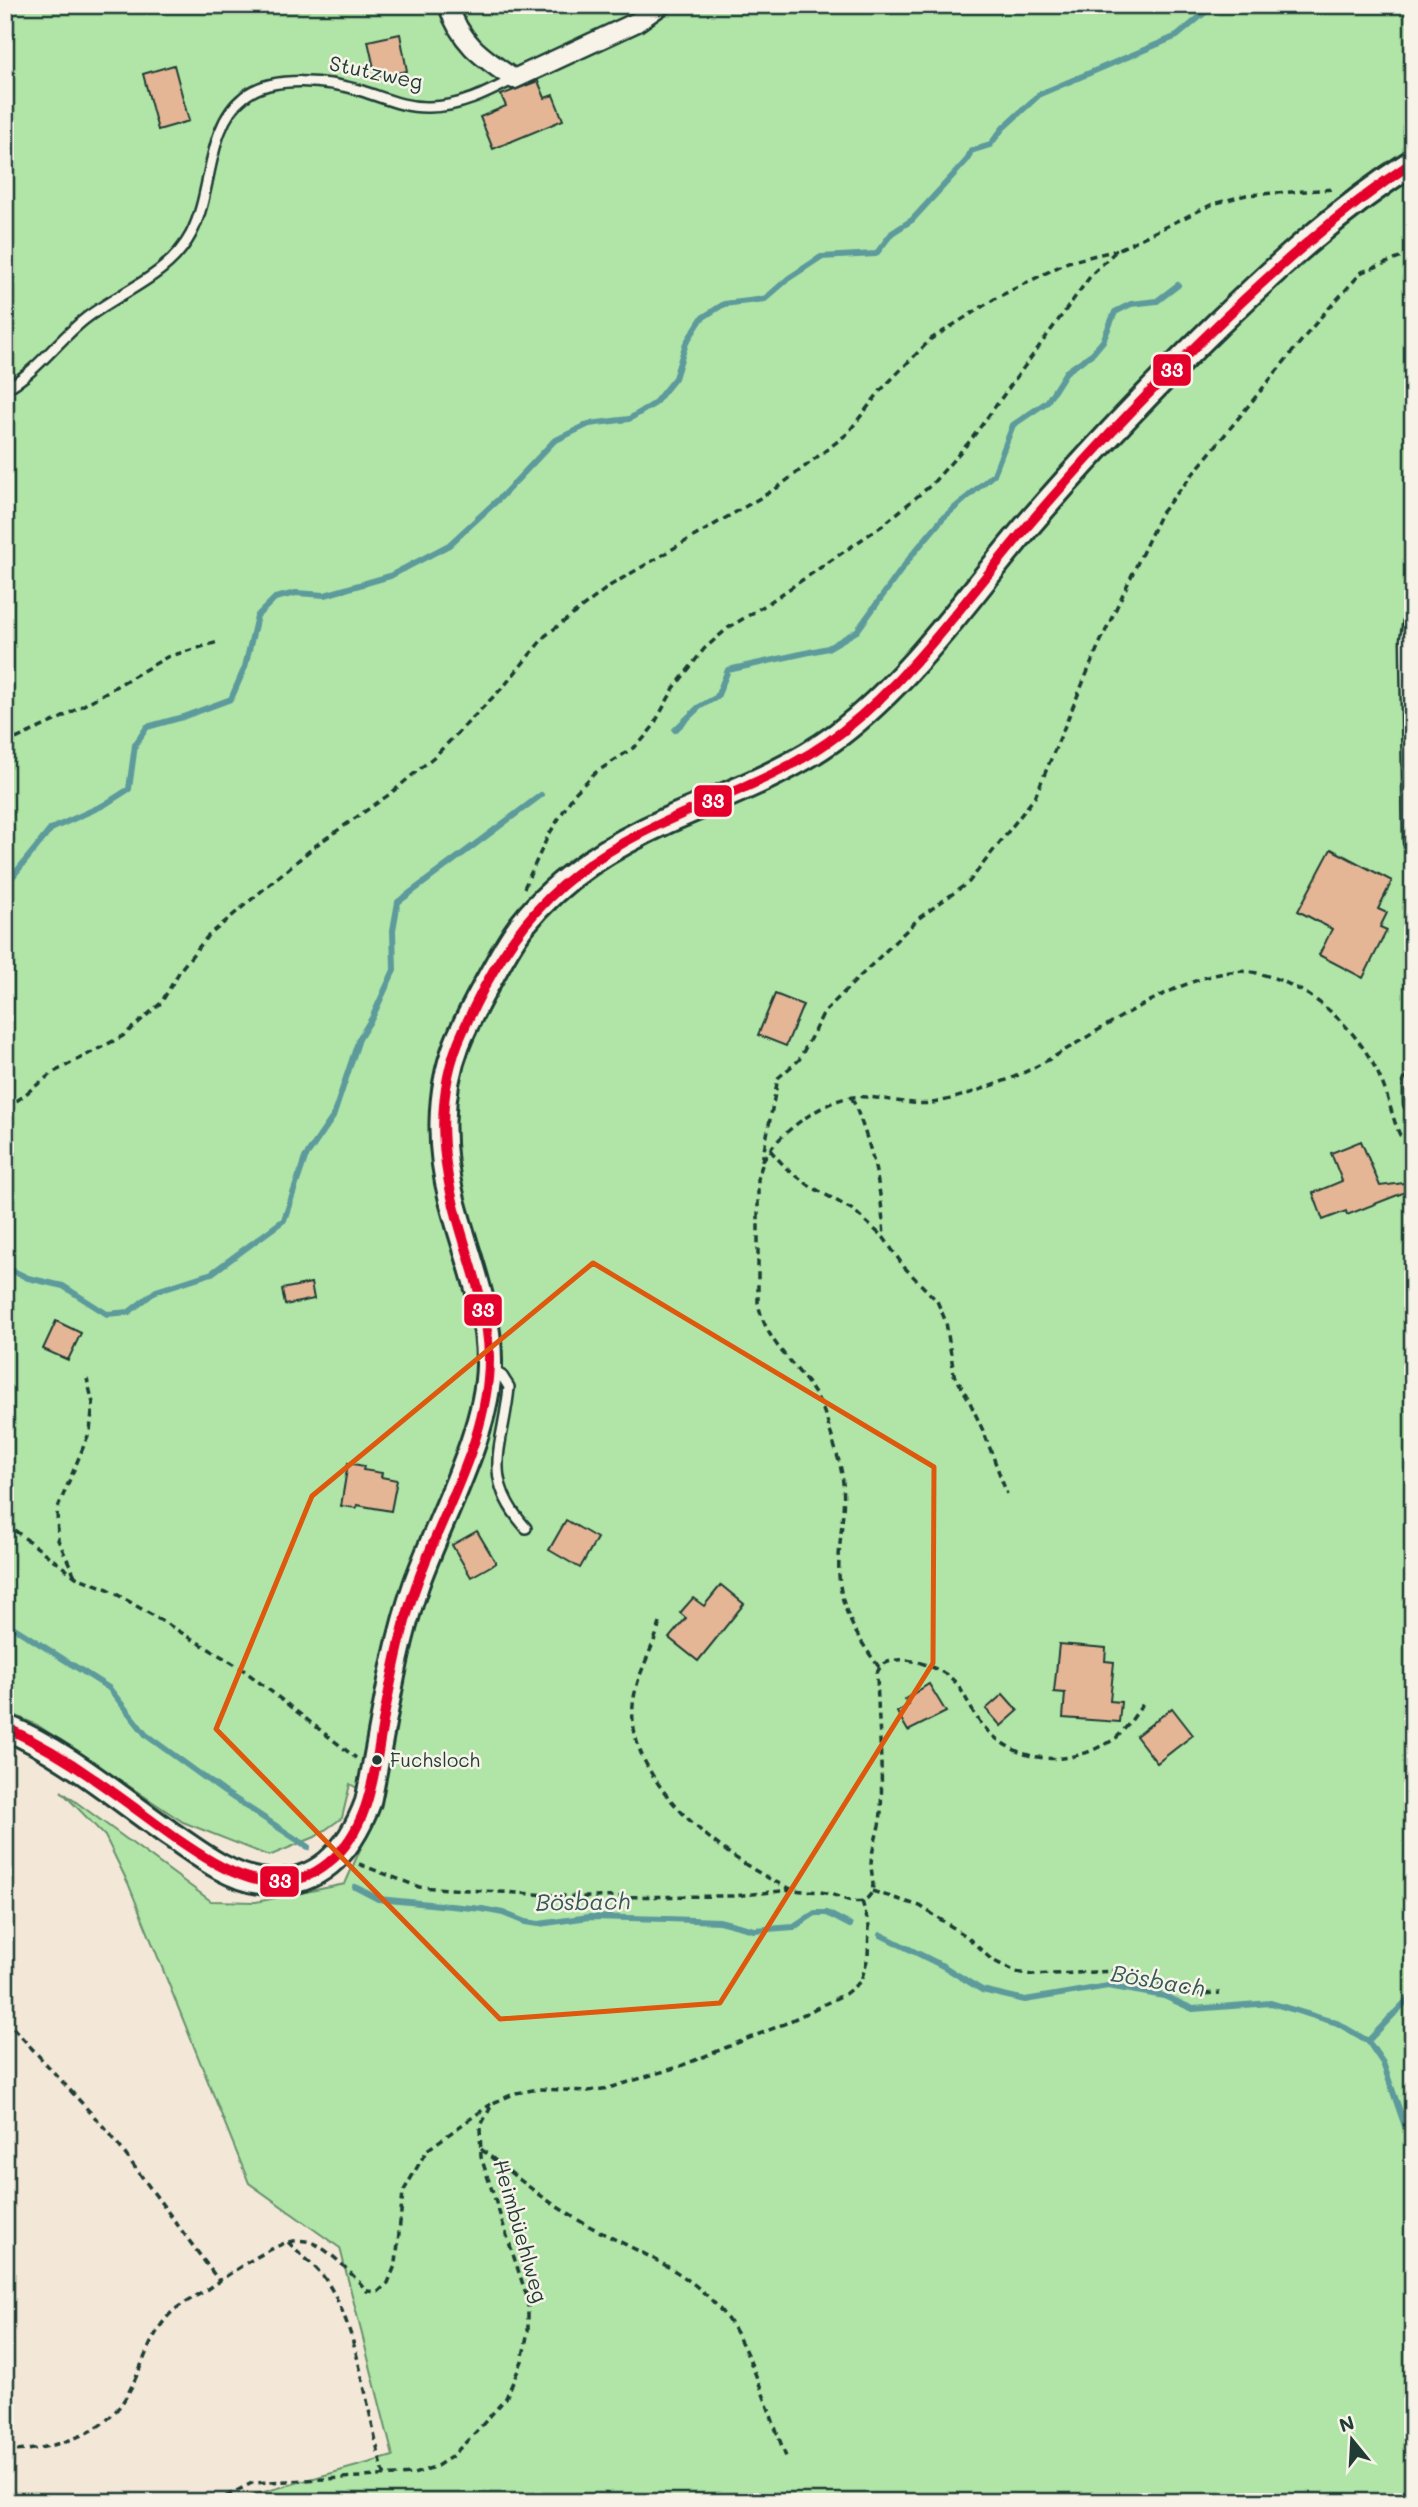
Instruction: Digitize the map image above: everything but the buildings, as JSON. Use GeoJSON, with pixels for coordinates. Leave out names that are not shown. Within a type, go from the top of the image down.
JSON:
{"type":"FeatureCollection","features":[{"type":"Feature","properties":{"kind":"street"},"geometry":{"type":"LineString","coordinates":[[448,5],[458,32],[468,45],[514,79]]}},
{"type":"Feature","properties":{"kind":"street","name":"Stutzweg"},"geometry":{"type":"LineString","coordinates":[[514,79],[637,22],[661,5]]}},
{"type":"Feature","properties":{"kind":"street"},"geometry":{"type":"LineString","coordinates":[[5,1727],[54,1752],[205,1858],[242,1876],[259,1881],[290,1881],[317,1871],[337,1856],[362,1820],[369,1802],[407,1616],[417,1583],[473,1440],[485,1399],[489,1367],[484,1309],[450,1195],[444,1152],[443,1112],[455,1050],[509,944],[545,899],[580,869],[615,846],[795,763],[834,738],[860,717],[918,660],[1086,458],[1179,362],[1283,262],[1374,187],[1413,162]]}},
{"type":"Feature","properties":{"kind":"street"},"geometry":{"type":"LineString","coordinates":[[1413,621],[1410,640],[1413,841]]}},
{"type":"Feature","properties":{"kind":"street"},"geometry":{"type":"LineString","coordinates":[[1413,1086],[1413,1103]]}},
{"type":"Feature","properties":{"kind":"lane","name":"Stutzweg"},"geometry":{"type":"LineString","coordinates":[[5,389],[41,362],[85,319],[170,263],[192,232],[207,186],[221,127],[226,116],[244,97],[267,85],[303,82],[360,90],[399,104],[428,107],[461,102],[514,79]]}},
{"type":"Feature","properties":{"kind":"lane"},"geometry":{"type":"LineString","coordinates":[[489,1367],[502,1376],[509,1387],[499,1441],[502,1493],[513,1514],[526,1528]]}},
{"type":"Feature","properties":{"kind":"path"},"geometry":{"type":"LineString","coordinates":[[5,1104],[18,1100],[52,1073],[123,1036],[161,1003],[181,969],[207,937],[315,846],[390,794],[436,755],[505,685],[545,636],[611,585],[777,488],[847,434],[881,390],[931,339],[996,298],[1068,262],[1117,250],[1213,204],[1246,195],[1290,190],[1374,187]]}},
{"type":"Feature","properties":{"kind":"path"},"geometry":{"type":"LineString","coordinates":[[523,892],[548,836],[574,794],[594,773],[639,744],[652,728],[674,688],[704,649],[728,628],[883,525],[932,485],[970,441],[1092,274],[1117,250]]}},
{"type":"Feature","properties":{"kind":"path"},"geometry":{"type":"LineString","coordinates":[[879,1667],[852,1627],[841,1590],[840,1557],[844,1501],[839,1461],[818,1399],[775,1345],[761,1318],[757,1267],[758,1179],[778,1078],[799,1060],[824,1012],[919,918],[969,882],[1035,797],[1098,647],[1161,513],[1320,318],[1362,272],[1413,253]]}},
{"type":"Feature","properties":{"kind":"path"},"geometry":{"type":"LineString","coordinates":[[5,744],[61,718],[167,657],[218,642]]}},
{"type":"Feature","properties":{"kind":"path"},"geometry":{"type":"LineString","coordinates":[[762,1163],[780,1138],[809,1116],[837,1100],[851,1097],[931,1103],[986,1088],[1037,1066],[1175,990],[1217,974],[1244,971],[1291,985],[1338,1018],[1356,1037],[1373,1063],[1400,1135],[1413,1142]]}},
{"type":"Feature","properties":{"kind":"path"},"geometry":{"type":"LineString","coordinates":[[851,1097],[871,1146],[882,1198],[884,1238]]}},
{"type":"Feature","properties":{"kind":"path"},"geometry":{"type":"LineString","coordinates":[[770,1150],[786,1168],[810,1186],[853,1210],[884,1238],[904,1267],[937,1301],[946,1322],[954,1374],[974,1410],[1007,1494]]}},
{"type":"Feature","properties":{"kind":"path"},"geometry":{"type":"LineString","coordinates":[[76,1577],[58,1540],[57,1510],[90,1431],[93,1403],[87,1379]]}},
{"type":"Feature","properties":{"kind":"path"},"geometry":{"type":"LineString","coordinates":[[5,1523],[76,1577],[108,1589],[241,1668],[374,1772]]}},
{"type":"Feature","properties":{"kind":"path"},"geometry":{"type":"LineString","coordinates":[[660,1623],[652,1649],[636,1682],[632,1706],[634,1732],[646,1763],[664,1792],[715,1842],[752,1868],[792,1890]]}},
{"type":"Feature","properties":{"kind":"path"},"geometry":{"type":"LineString","coordinates":[[337,1856],[419,1887],[582,1897],[733,1896],[792,1890],[827,1893],[849,1901],[862,1901],[869,1897],[872,1891],[871,1863],[881,1814],[877,1673],[885,1662],[911,1661],[929,1665],[946,1674],[956,1684],[985,1728],[1007,1748],[1044,1759],[1060,1760],[1082,1754],[1116,1738],[1143,1704]]}},
{"type":"Feature","properties":{"kind":"path"},"geometry":{"type":"LineString","coordinates":[[872,1891],[920,1906],[967,1936],[992,1960],[1016,1972],[1032,1975],[1117,1971],[1196,1994],[1220,1993]]}},
{"type":"Feature","properties":{"kind":"path"},"geometry":{"type":"LineString","coordinates":[[5,2451],[25,2451],[58,2444],[109,2419],[125,2399],[168,2316],[250,2261],[288,2242],[308,2241],[321,2247],[367,2291],[378,2292],[388,2283],[397,2263],[403,2192],[427,2150],[493,2103],[516,2093],[540,2089],[588,2091],[609,2088],[678,2067],[784,2024],[845,1994],[860,1980],[867,1957],[869,1926],[862,1901]]}},
{"type":"Feature","properties":{"kind":"path"},"geometry":{"type":"LineString","coordinates":[[5,2019],[111,2135],[219,2281]]}},
{"type":"Feature","properties":{"kind":"path","name":"Heimbüehlweg"},"geometry":{"type":"LineString","coordinates":[[215,2502],[252,2483],[385,2477],[414,2474],[437,2466],[451,2457],[506,2398],[522,2361],[528,2331],[528,2300],[481,2157],[480,2127],[493,2103]]}},
{"type":"Feature","properties":{"kind":"path"},"geometry":{"type":"LineString","coordinates":[[481,2149],[537,2194],[589,2226],[664,2263],[706,2295],[726,2317],[749,2360],[786,2457]]}},
{"type":"Feature","properties":{"kind":"path"},"geometry":{"type":"LineString","coordinates":[[288,2242],[322,2276],[338,2306],[352,2340],[385,2477]]}},
{"type":"Feature","properties":{"kind":"highlighted area"},"geometry":{"type":"Polygon","coordinates":[[[593,1263],[934,1467],[933,1663],[720,2003],[500,2019],[216,1729],[312,1496],[593,1263]]]}},
{"type":"Feature","properties":{"kind":"green space"},"geometry":{"type":"Polygon","coordinates":[[[5,5],[1413,5],[1413,2502],[228,2502],[393,2456],[340,2248],[249,2183],[128,1883],[105,1836],[61,1791],[211,1901],[256,1902],[345,1884],[381,1802],[350,1784],[342,1818],[315,1837],[269,1856],[183,1822],[37,1725],[5,1711],[5,5]]]}},
{"type":"Feature","properties":{"kind":"waterway"},"geometry":{"type":"LineString","coordinates":[[5,886],[51,829],[104,805],[129,789],[135,745],[147,727],[231,699],[245,667],[257,616],[275,598],[296,593],[325,595],[390,576],[449,545],[502,496],[554,441],[589,424],[629,419],[654,404],[675,378],[686,343],[702,318],[724,304],[765,299],[789,278],[821,257],[876,254],[892,233],[912,220],[967,160],[971,151],[990,145],[1003,128],[1040,94],[1177,36],[1214,5]]}},
{"type":"Feature","properties":{"kind":"waterway"},"geometry":{"type":"LineString","coordinates":[[675,730],[699,707],[717,697],[728,670],[828,648],[857,631],[912,555],[943,518],[994,474],[1013,425],[1047,402],[1066,372],[1093,353],[1103,341],[1115,312],[1131,304],[1157,301],[1178,285]]}},
{"type":"Feature","properties":{"kind":"waterway"},"geometry":{"type":"LineString","coordinates":[[5,1267],[28,1278],[63,1286],[107,1314],[129,1312],[156,1291],[212,1273],[284,1220],[305,1158],[333,1117],[359,1039],[394,970],[393,930],[398,902],[541,795]]}},
{"type":"Feature","properties":{"kind":"waterway","name":"Bösbach"},"geometry":{"type":"LineString","coordinates":[[5,1622],[109,1688],[146,1735],[223,1791],[308,1847]]}},
{"type":"Feature","properties":{"kind":"waterway","name":"Bösbach"},"geometry":{"type":"LineString","coordinates":[[355,1887],[378,1899],[482,1909],[539,1924],[589,1917],[667,1919],[719,1921],[754,1930],[794,1927],[815,1913],[827,1913],[850,1925]]}},
{"type":"Feature","properties":{"kind":"waterway","name":"Bösbach"},"geometry":{"type":"LineString","coordinates":[[881,1935],[943,1966],[982,1990],[1025,2000],[1108,1986],[1164,1996],[1193,2009],[1271,2003],[1337,2023],[1368,2041],[1383,2063],[1413,2142]]}},
{"type":"Feature","properties":{"kind":"waterway"},"geometry":{"type":"LineString","coordinates":[[1368,2041],[1413,1994]]}},
{"type":"Feature","properties":{"kind":"transit line","name":"33"},"geometry":{"type":"LineString","coordinates":[[5,1727],[73,1765],[194,1851],[250,1878],[270,1882],[289,1881],[309,1875],[328,1863],[343,1848],[363,1813],[370,1793],[408,1611],[470,1454],[487,1389],[489,1356],[486,1324],[454,1206],[443,1131],[447,1080],[453,1056],[482,991],[503,955],[549,898],[608,852],[643,832],[787,767],[825,744],[870,708],[919,658],[1071,476],[1176,365],[1301,248],[1413,162]]}},
{"type":"Feature","properties":{"kind":"place","name":"Fuchsloch"},"geometry":{"type":"Point","coordinates":[377,1760]}}]}
